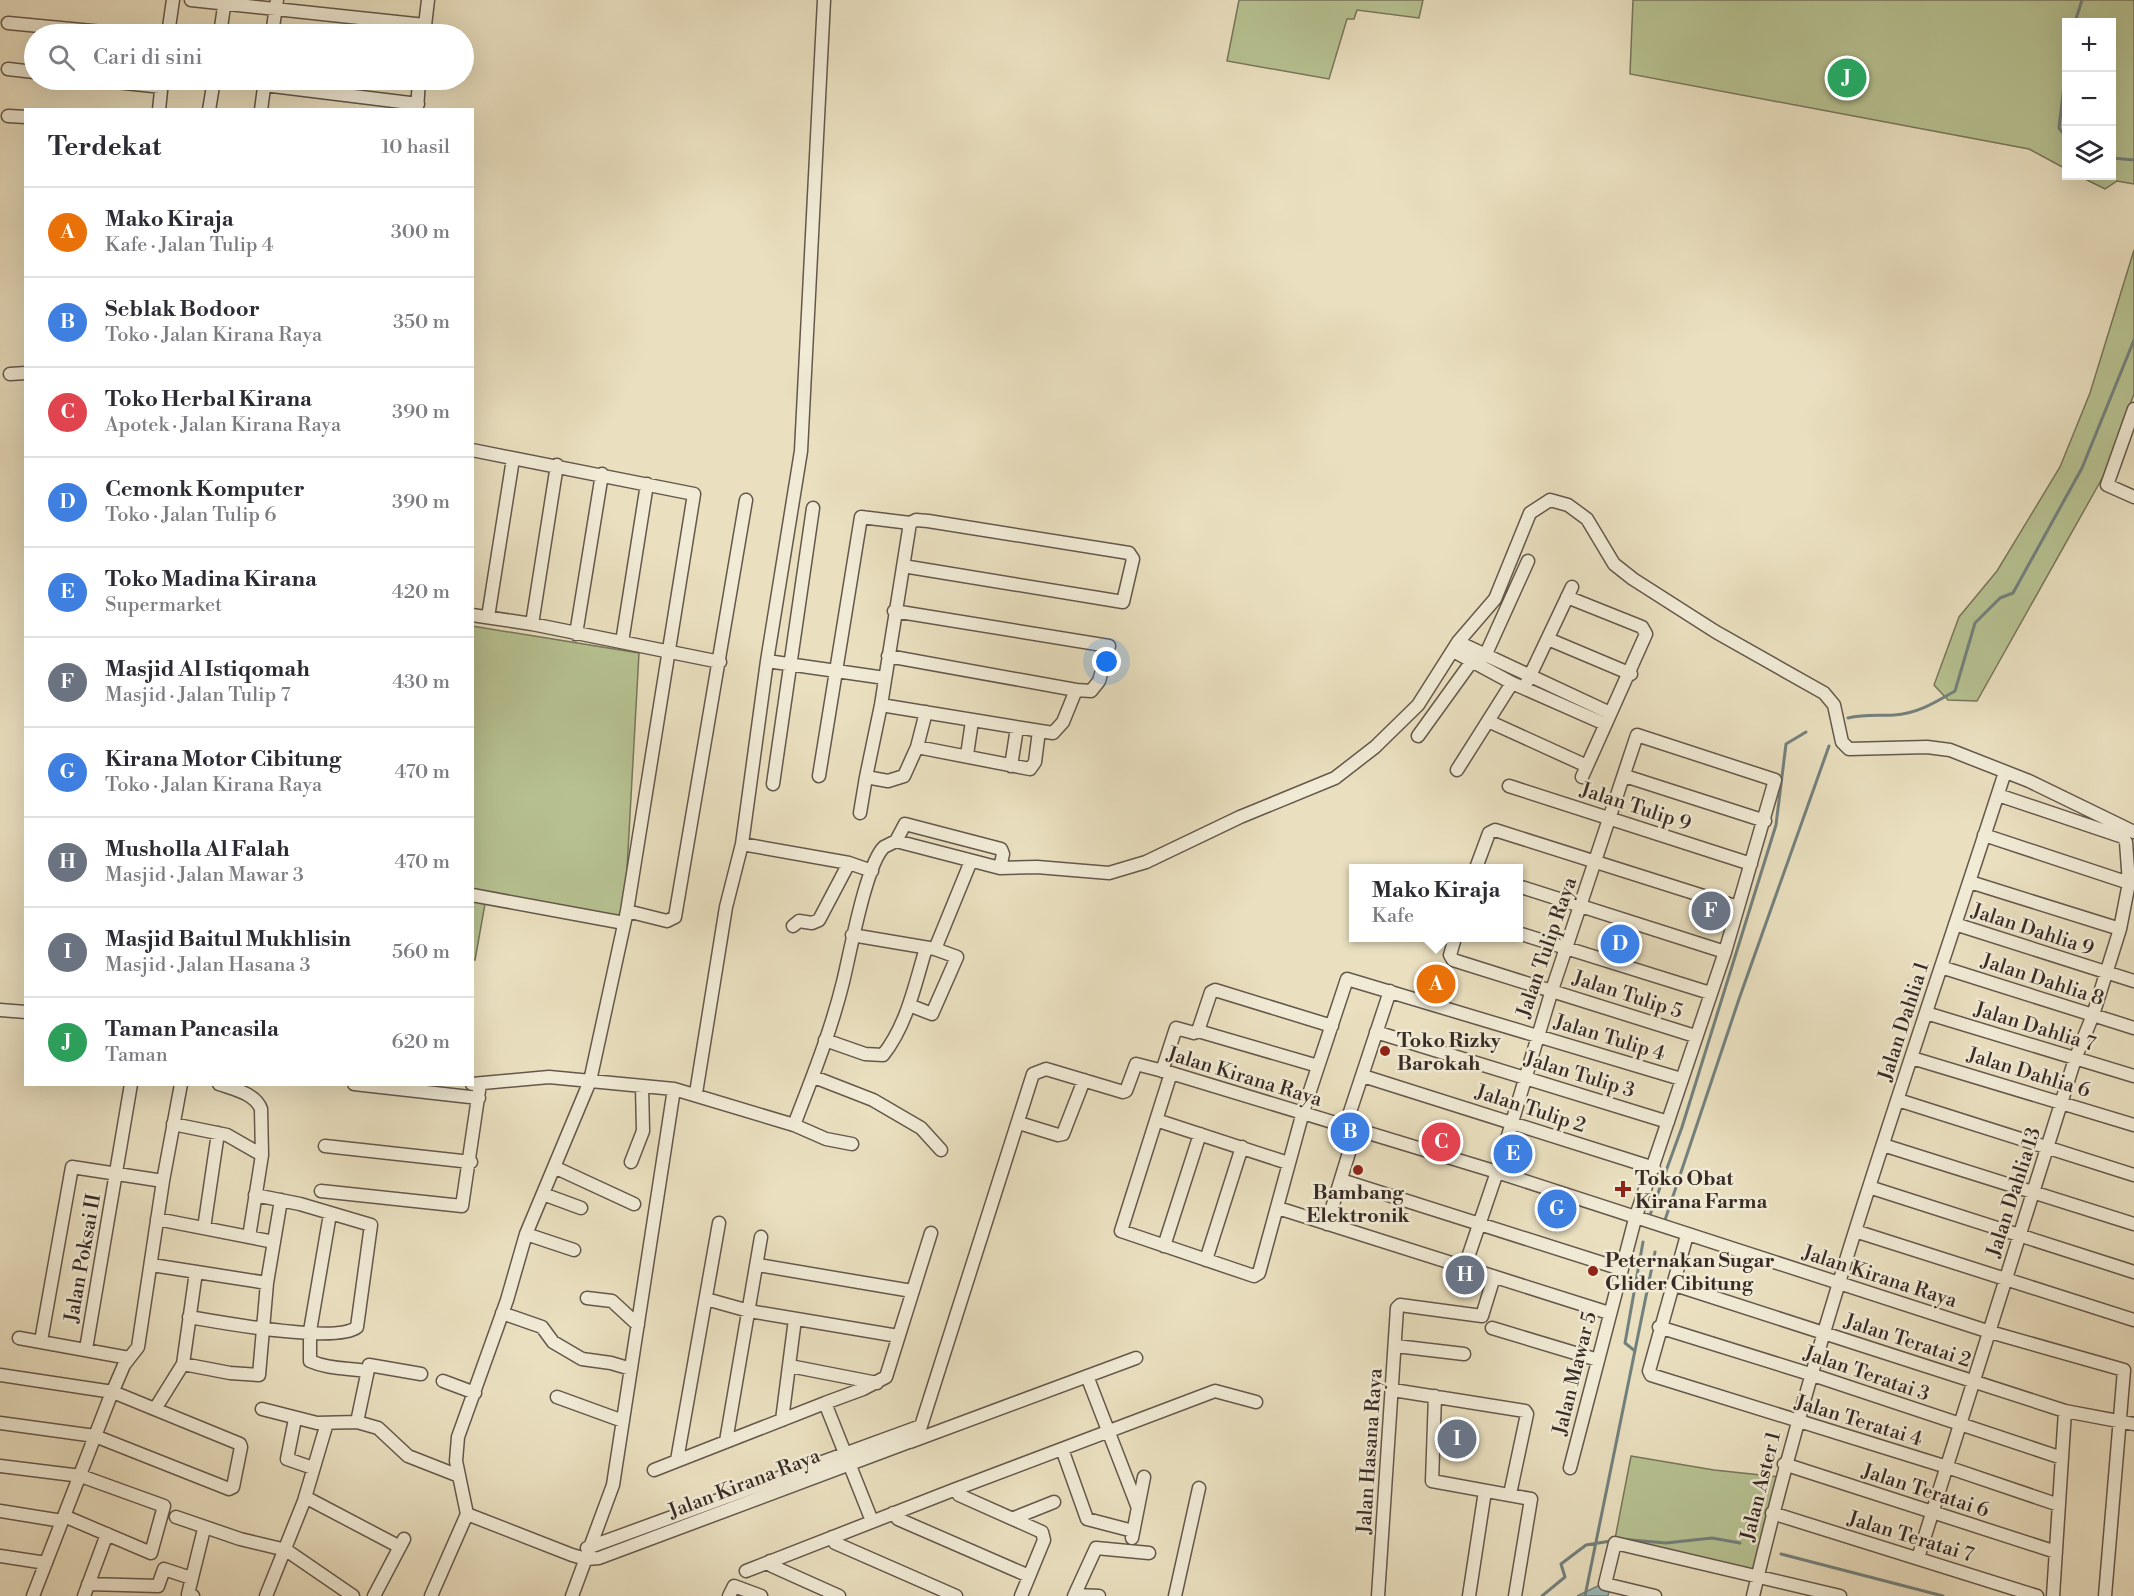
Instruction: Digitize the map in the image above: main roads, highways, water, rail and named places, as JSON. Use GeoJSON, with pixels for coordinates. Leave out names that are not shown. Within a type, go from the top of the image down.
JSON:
{"type":"FeatureCollection","features":[{"type":"Feature","properties":{"kind":"water"},"geometry":{"type":"Polygon","coordinates":[[[1604,1583],[1610,1586],[1608,1596],[1577,1596],[1604,1583]]]}},
{"type":"Feature","properties":{"kind":"waterway"},"geometry":{"type":"LineString","coordinates":[[2076,18],[2082,0]]}},
{"type":"Feature","properties":{"kind":"waterway"},"geometry":{"type":"LineString","coordinates":[[2062,132],[2059,128],[2065,72]]}},
{"type":"Feature","properties":{"kind":"waterway"},"geometry":{"type":"LineString","coordinates":[[2116,158],[2134,160]]}},
{"type":"Feature","properties":{"kind":"waterway"},"geometry":{"type":"LineString","coordinates":[[1848,718],[1911,712],[1926,707],[1955,691],[1975,623],[2000,598],[2013,593],[2082,468],[2134,340]]}},
{"type":"Feature","properties":{"kind":"waterway"},"geometry":{"type":"LineString","coordinates":[[1650,1215],[1682,1127],[1776,825],[1786,744],[1806,732]]}},
{"type":"Feature","properties":{"kind":"waterway"},"geometry":{"type":"LineString","coordinates":[[1664,1223],[1739,999],[1829,746]]}},
{"type":"Feature","properties":{"kind":"waterway"},"geometry":{"type":"LineString","coordinates":[[1635,1351],[1625,1343],[1643,1242]]}},
{"type":"Feature","properties":{"kind":"waterway"},"geometry":{"type":"LineString","coordinates":[[1585,1596],[1655,1252]]}},
{"type":"Feature","properties":{"kind":"waterway"},"geometry":{"type":"LineString","coordinates":[[1620,1539],[1666,1543],[1712,1538],[1740,1543]]}},
{"type":"Feature","properties":{"kind":"waterway"},"geometry":{"type":"LineString","coordinates":[[1542,1596],[1565,1577],[1561,1564],[1586,1545],[1611,1541]]}},
{"type":"Feature","properties":{"kind":"waterway"},"geometry":{"type":"LineString","coordinates":[[1781,1554],[1943,1596]]}},
{"type":"Feature","properties":{"kind":"place","name":"Taman Pancasila"},"geometry":{"type":"Point","coordinates":[1847,78]}},
{"type":"Feature","properties":{"kind":"place","name":"Masjid Al Istiqomah"},"geometry":{"type":"Point","coordinates":[1711,911]}},
{"type":"Feature","properties":{"kind":"place","name":"Cemonk Komputer"},"geometry":{"type":"Point","coordinates":[1620,944]}},
{"type":"Feature","properties":{"kind":"place","name":"Mako Kiraja"},"geometry":{"type":"Point","coordinates":[1436,984]}},
{"type":"Feature","properties":{"kind":"place","name":"Toko Rizky Barokah"},"geometry":{"type":"Point","coordinates":[1385,1051]}},
{"type":"Feature","properties":{"kind":"place","name":"Seblak Bodoor"},"geometry":{"type":"Point","coordinates":[1350,1132]}},
{"type":"Feature","properties":{"kind":"place","name":"Toko Herbal Kirana"},"geometry":{"type":"Point","coordinates":[1441,1142]}},
{"type":"Feature","properties":{"kind":"place","name":"Toko Madina Kirana"},"geometry":{"type":"Point","coordinates":[1513,1154]}},
{"type":"Feature","properties":{"kind":"place","name":"Bambang Elektronik"},"geometry":{"type":"Point","coordinates":[1358,1170]}},
{"type":"Feature","properties":{"kind":"place","name":"Toko Obat Kirana Farma"},"geometry":{"type":"Point","coordinates":[1623,1189]}},
{"type":"Feature","properties":{"kind":"place","name":"Kirana Motor Cibitung"},"geometry":{"type":"Point","coordinates":[1557,1209]}},
{"type":"Feature","properties":{"kind":"place","name":"Peternakan Sugar Glider Cibitung"},"geometry":{"type":"Point","coordinates":[1593,1271]}},
{"type":"Feature","properties":{"kind":"place","name":"Musholla Al Falah"},"geometry":{"type":"Point","coordinates":[1465,1275]}},
{"type":"Feature","properties":{"kind":"place","name":"Masjid Baitul Mukhlisin"},"geometry":{"type":"Point","coordinates":[1457,1439]}}]}
